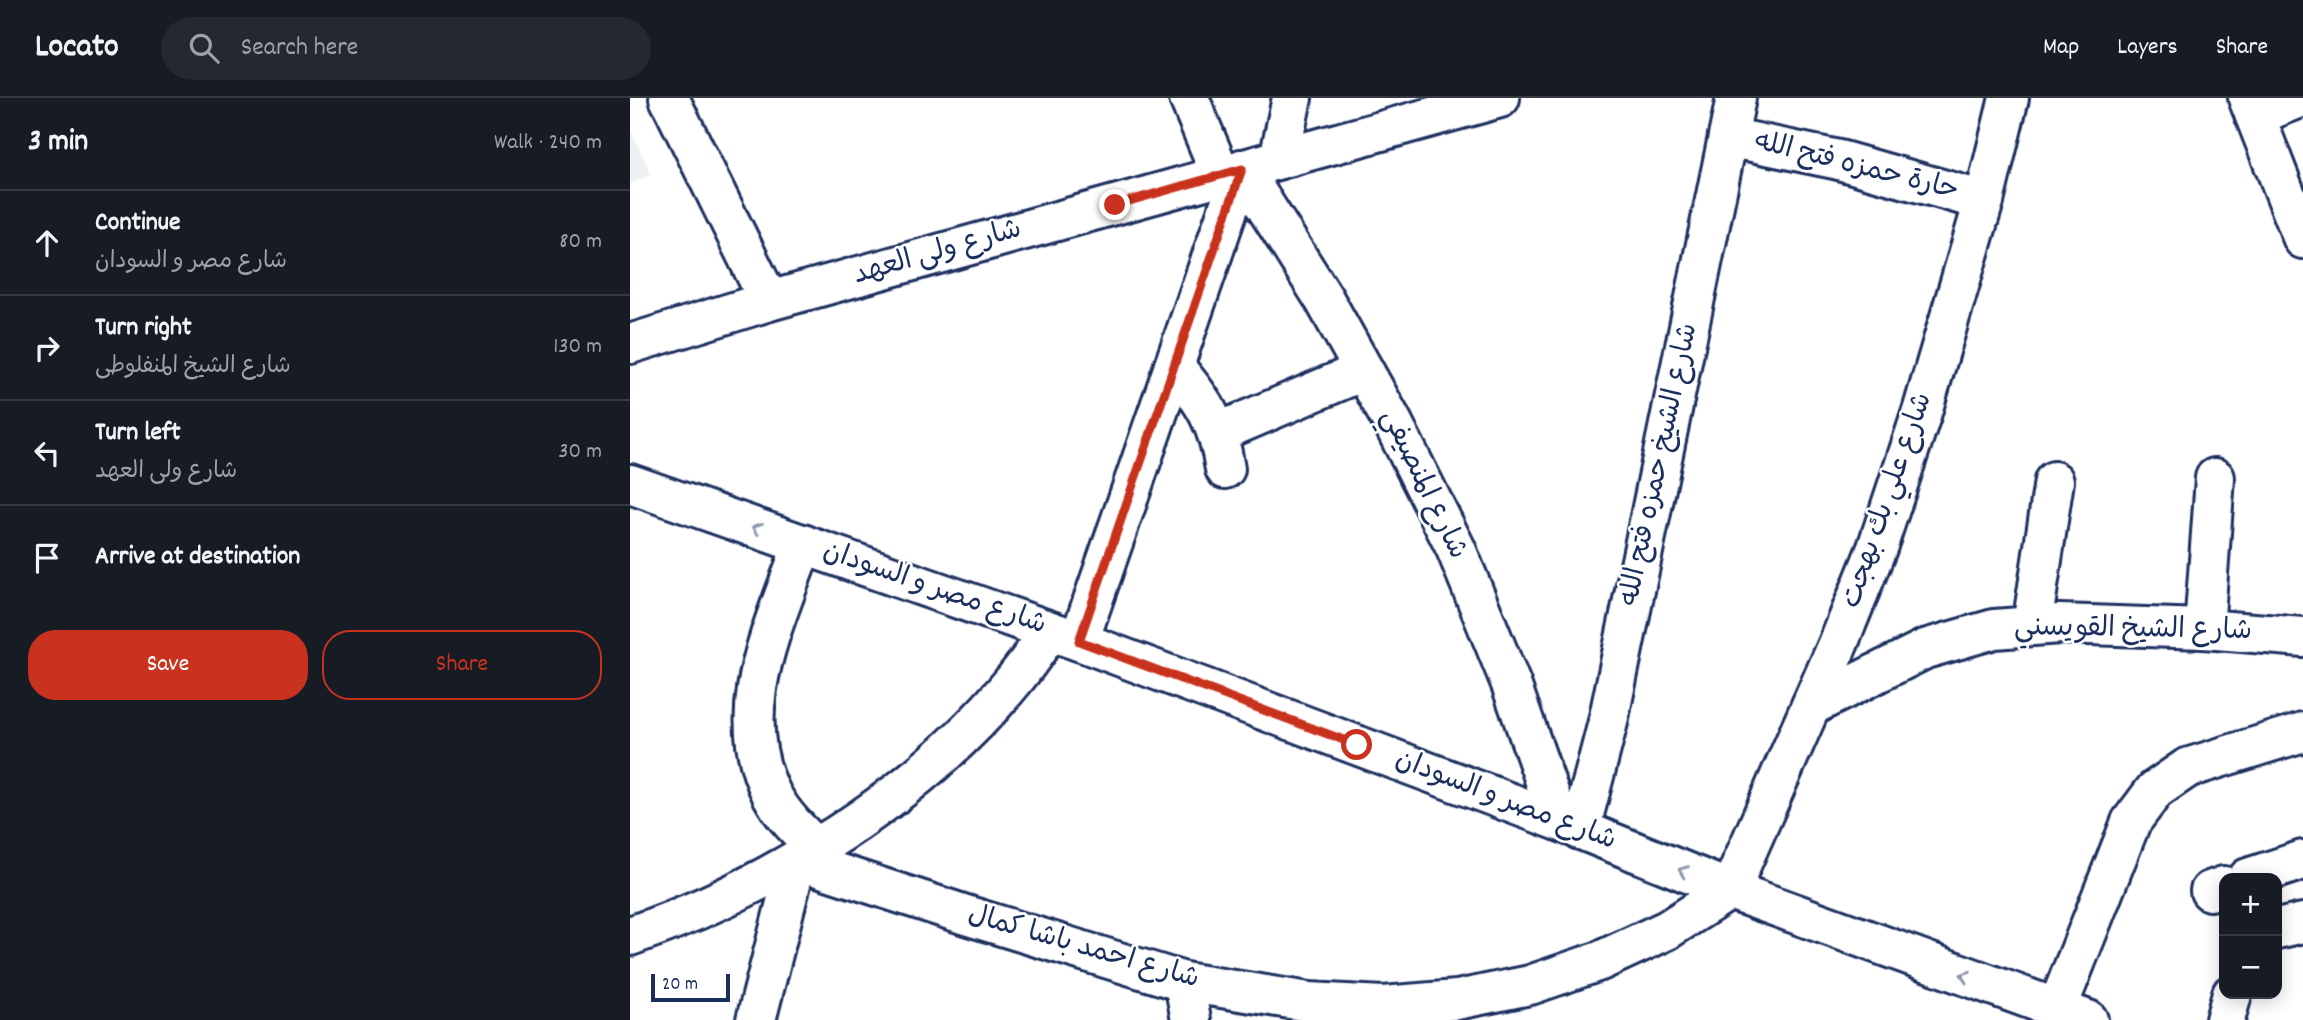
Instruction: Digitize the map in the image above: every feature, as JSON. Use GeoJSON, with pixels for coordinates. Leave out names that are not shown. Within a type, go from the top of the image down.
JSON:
{"type":"FeatureCollection","features":[{"type":"Feature","properties":{"kind":"street"},"geometry":{"type":"LineString","coordinates":[[669,98],[769,301]]}},
{"type":"Feature","properties":{"kind":"street","name":"شارع المنصيفي"},"geometry":{"type":"LineString","coordinates":[[1189,98],[1232,172],[1324,299],[1393,423],[1456,549],[1569,825]]}},
{"type":"Feature","properties":{"kind":"street"},"geometry":{"type":"LineString","coordinates":[[1279,159],[1292,98]]}},
{"type":"Feature","properties":{"kind":"street","name":"شارع ولى العهد"},"geometry":{"type":"LineString","coordinates":[[632,346],[769,301],[1500,98]]}},
{"type":"Feature","properties":{"kind":"street","name":"شارع الشيخ حمزه فتح الله"},"geometry":{"type":"LineString","coordinates":[[1569,825],[1608,722],[1736,98]]}},
{"type":"Feature","properties":{"kind":"street","name":"شارع علي بك بهجت"},"geometry":{"type":"LineString","coordinates":[[1730,890],[1877,548],[1922,412],[1980,262],[1984,201],[2009,98]]}},
{"type":"Feature","properties":{"kind":"street"},"geometry":{"type":"LineString","coordinates":[[2300,98],[2251,107],[2303,239]]}},
{"type":"Feature","properties":{"kind":"street","name":"حارة حمزه فتح الله"},"geometry":{"type":"LineString","coordinates":[[1728,137],[1839,160],[1984,201]]}},
{"type":"Feature","properties":{"kind":"street"},"geometry":{"type":"LineString","coordinates":[[630,936],[668,923],[733,893],[807,854],[870,812],[968,730],[1015,679],[1065,636],[1174,366],[1232,172]]}},
{"type":"Feature","properties":{"kind":"street"},"geometry":{"type":"LineString","coordinates":[[1960,374],[1980,262],[2017,180]]}},
{"type":"Feature","properties":{"kind":"street"},"geometry":{"type":"LineString","coordinates":[[1174,366],[1200,397],[1221,451],[1363,371]]}},
{"type":"Feature","properties":{"kind":"street"},"geometry":{"type":"LineString","coordinates":[[2204,629],[2215,478]]}},
{"type":"Feature","properties":{"kind":"street"},"geometry":{"type":"LineString","coordinates":[[2032,626],[2054,481]]}},
{"type":"Feature","properties":{"kind":"street","name":"شارع مصر و السودان"},"geometry":{"type":"LineString","coordinates":[[630,484],[1065,636],[1569,825],[1730,890],[2053,1012]]}},
{"type":"Feature","properties":{"kind":"street","name":"شارع مصر و السودان"},"geometry":{"type":"LineString","coordinates":[[803,544],[758,675],[754,736],[760,767],[773,796],[791,822],[807,854]]}},
{"type":"Feature","properties":{"kind":"street","name":"شارع الشيخ القويسني"},"geometry":{"type":"LineString","coordinates":[[1811,706],[1925,649],[1994,629],[2060,624],[2204,629],[2303,637]]}},
{"type":"Feature","properties":{"kind":"street"},"geometry":{"type":"LineString","coordinates":[[2053,1012],[2131,822],[2155,790],[2187,768],[2303,732]]}},
{"type":"Feature","properties":{"kind":"street"},"geometry":{"type":"LineString","coordinates":[[756,1020],[807,854]]}},
{"type":"Feature","properties":{"kind":"street","name":"شارع احمد باشا كمال"},"geometry":{"type":"LineString","coordinates":[[807,854],[995,924],[1184,982],[1308,1002],[1383,1006],[1457,1000],[1530,985],[1600,961],[1667,930],[1730,890]]}},
{"type":"Feature","properties":{"kind":"street"},"geometry":{"type":"LineString","coordinates":[[2263,873],[2303,860]]}},
{"type":"Feature","properties":{"kind":"street"},"geometry":{"type":"LineString","coordinates":[[2282,928],[2303,923]]}},
{"type":"Feature","properties":{"kind":"street"},"geometry":{"type":"LineString","coordinates":[[1184,982],[1191,1020]]}},
{"type":"Feature","properties":{"kind":"street"},"geometry":{"type":"LineString","coordinates":[[2225,1020],[2231,999]]}},
{"type":"Feature","properties":{"kind":"shaded area"},"geometry":{"type":"Polygon","coordinates":[[[630,128],[651,174],[630,184],[630,128]]]}},
{"type":"Feature","properties":{"kind":"route"},"geometry":{"type":"LineString","coordinates":[[1115,205],[1242,169],[1079,641],[1357,745]]}}]}
